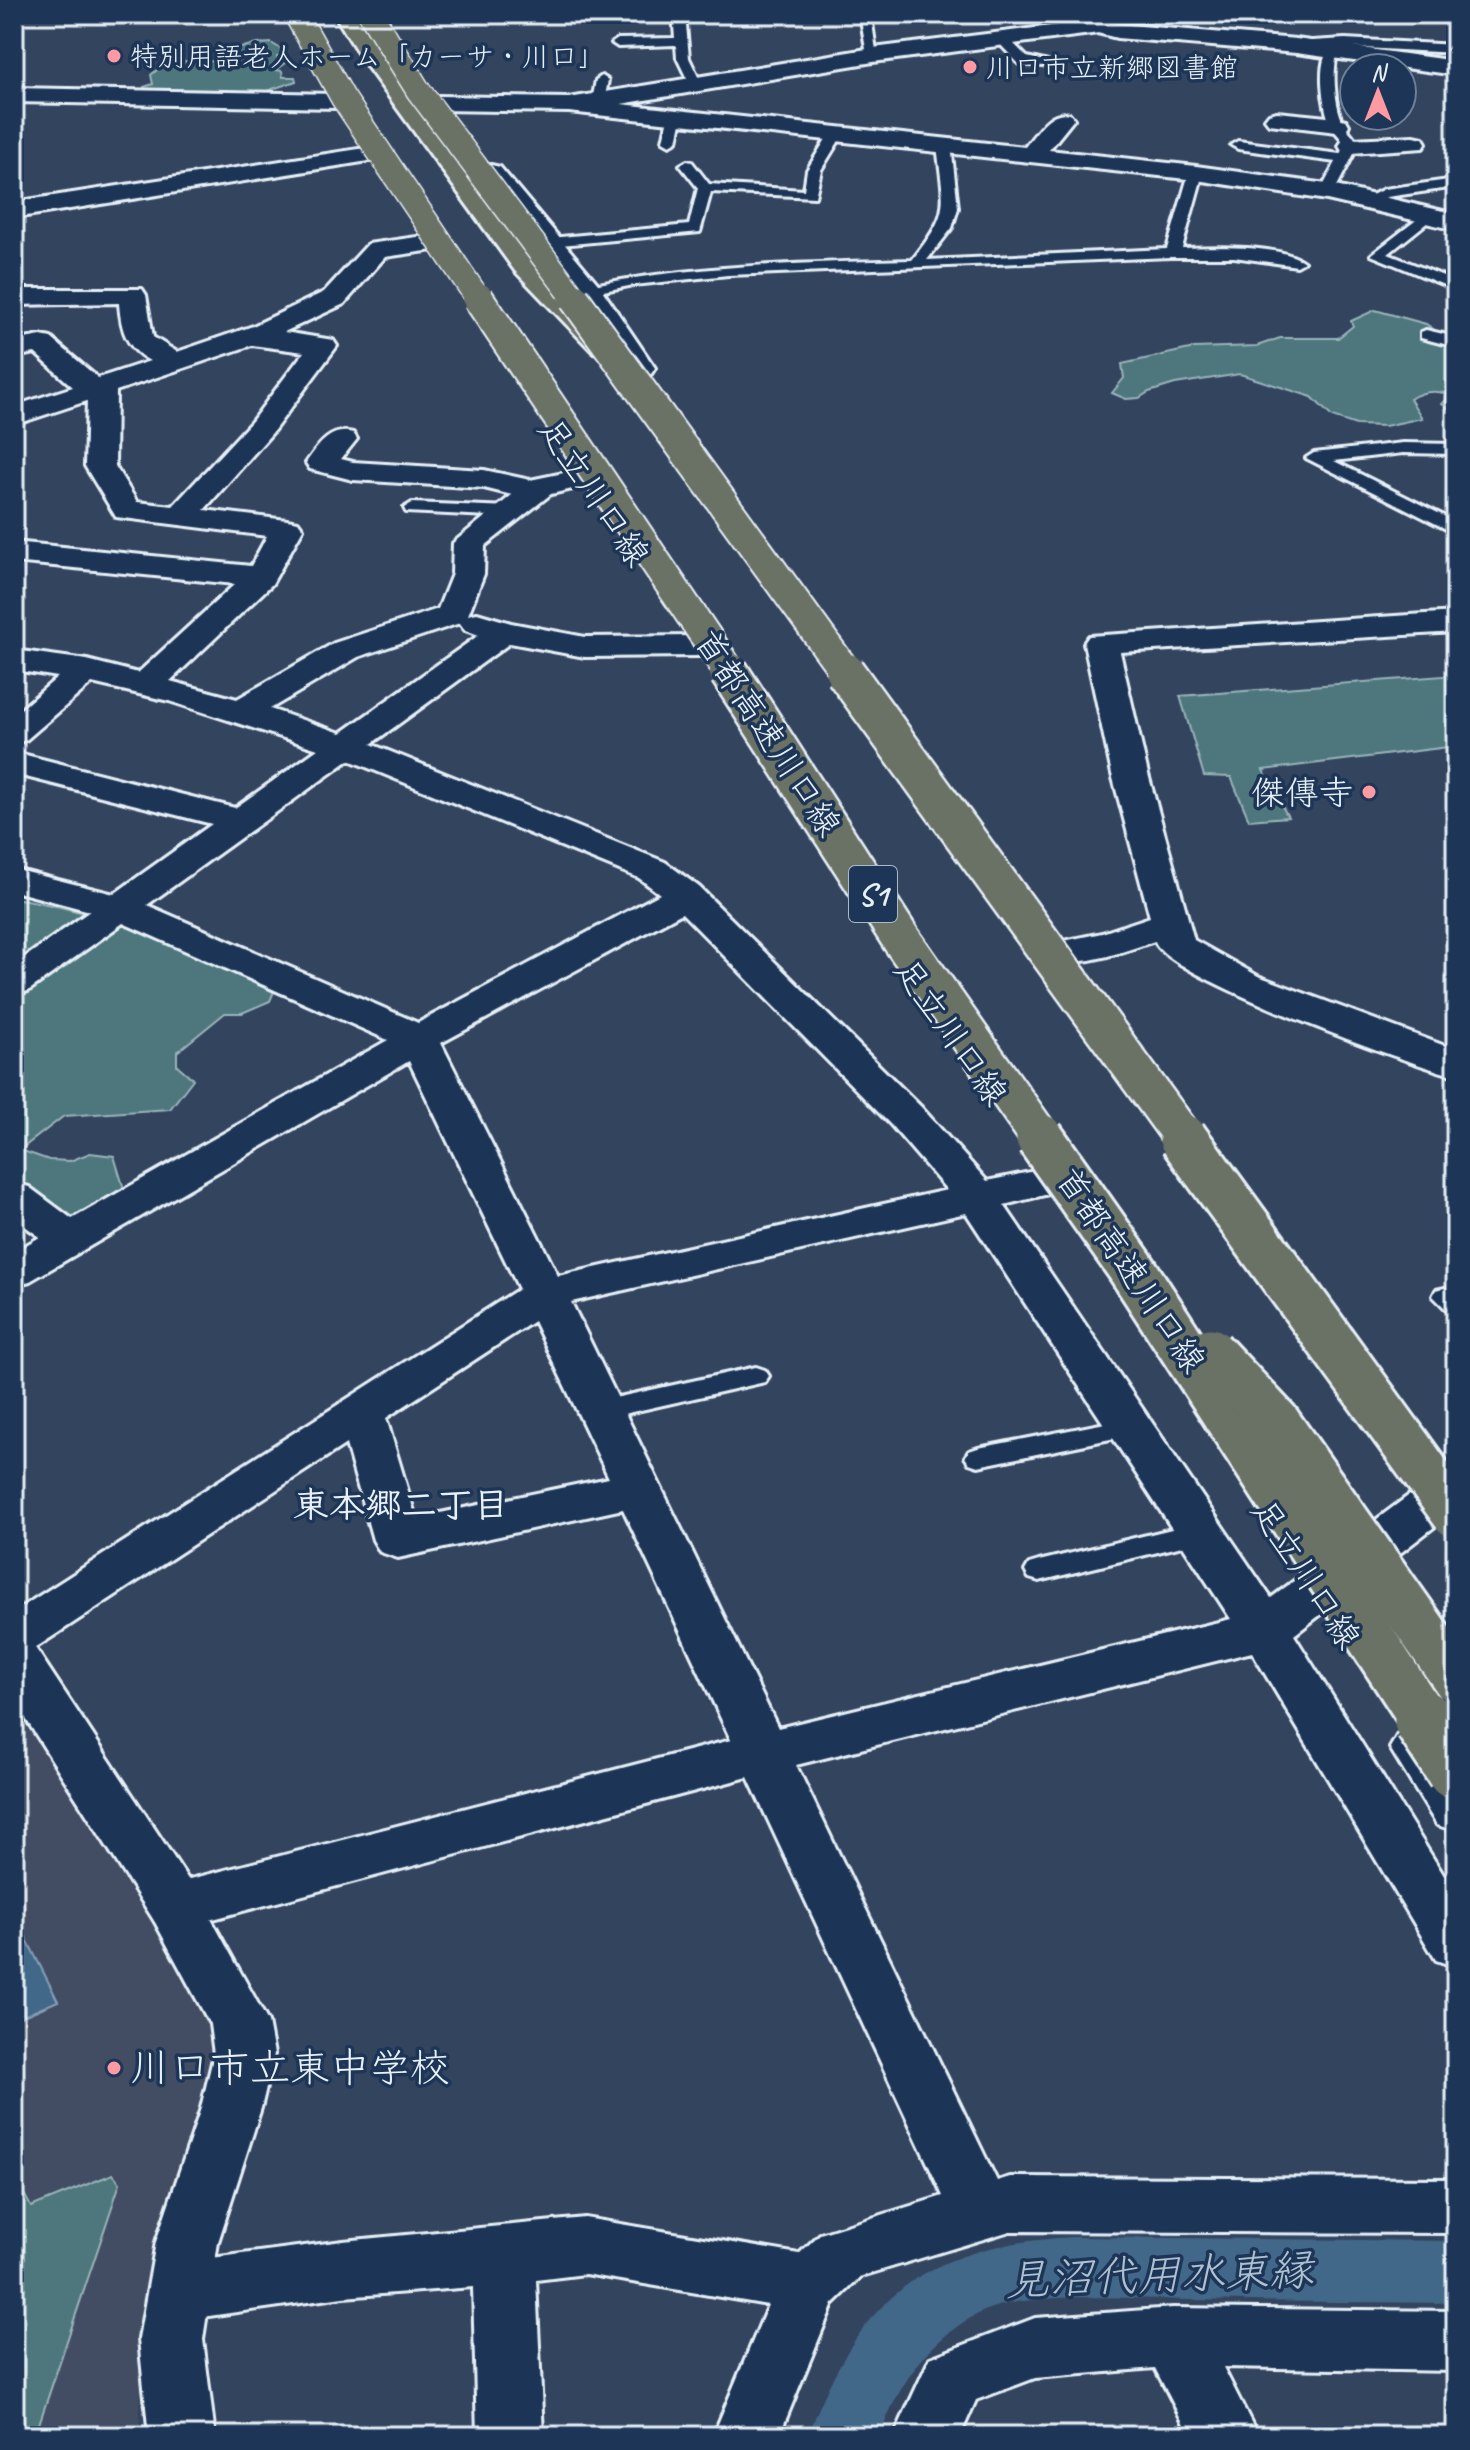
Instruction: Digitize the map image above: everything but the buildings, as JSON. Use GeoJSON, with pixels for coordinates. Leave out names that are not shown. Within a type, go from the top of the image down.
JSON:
{"type":"FeatureCollection","features":[{"type":"Feature","properties":{"kind":"highway"},"geometry":{"type":"LineString","coordinates":[[345,14],[371,56],[524,265],[626,369]]}},
{"type":"Feature","properties":{"kind":"highway"},"geometry":{"type":"LineString","coordinates":[[374,14],[418,90],[626,369],[864,701],[1180,1129],[1456,1514]]}},
{"type":"Feature","properties":{"kind":"highway","name":"首都高速川口線"},"geometry":{"type":"LineString","coordinates":[[305,24],[343,98],[718,654],[901,939],[1130,1266],[1456,1770]]}},
{"type":"Feature","properties":{"kind":"highway"},"geometry":{"type":"LineString","coordinates":[[1130,1266],[1276,1422],[1456,1678]]}},
{"type":"Feature","properties":{"kind":"street","name":"足立川口線"},"geometry":{"type":"LineString","coordinates":[[287,14],[336,101],[583,478],[698,646],[895,951],[1054,1180],[1456,1810]]}},
{"type":"Feature","properties":{"kind":"street"},"geometry":{"type":"LineString","coordinates":[[175,1906],[763,1752],[1265,1630],[1456,1484],[1063,952],[687,435],[588,290],[498,181],[374,14]]}},
{"type":"Feature","properties":{"kind":"street"},"geometry":{"type":"LineString","coordinates":[[569,105],[600,91],[696,85],[873,55],[953,37],[1002,39],[1097,21],[1456,68]]}},
{"type":"Feature","properties":{"kind":"street"},"geometry":{"type":"LineString","coordinates":[[14,95],[336,101]]}},
{"type":"Feature","properties":{"kind":"street"},"geometry":{"type":"LineString","coordinates":[[438,103],[569,105],[672,129],[836,134],[1196,173],[1327,192],[1456,222]]}},
{"type":"Feature","properties":{"kind":"street"},"geometry":{"type":"LineString","coordinates":[[1032,154],[1062,119]]}},
{"type":"Feature","properties":{"kind":"street"},"geometry":{"type":"LineString","coordinates":[[1277,119],[1344,144],[1414,143]]}},
{"type":"Feature","properties":{"kind":"street"},"geometry":{"type":"LineString","coordinates":[[14,210],[372,154]]}},
{"type":"Feature","properties":{"kind":"street"},"geometry":{"type":"LineString","coordinates":[[14,416],[249,336],[334,298],[377,250],[431,243]]}},
{"type":"Feature","properties":{"kind":"street"},"geometry":{"type":"LineString","coordinates":[[14,297],[132,295],[136,332],[146,350],[176,361]]}},
{"type":"Feature","properties":{"kind":"street"},"geometry":{"type":"LineString","coordinates":[[181,516],[262,427],[323,346],[249,336]]}},
{"type":"Feature","properties":{"kind":"street"},"geometry":{"type":"LineString","coordinates":[[14,349],[41,344],[98,388]]}},
{"type":"Feature","properties":{"kind":"street"},"geometry":{"type":"LineString","coordinates":[[98,388],[100,466],[127,510],[287,529],[261,577],[144,686]]}},
{"type":"Feature","properties":{"kind":"street"},"geometry":{"type":"LineString","coordinates":[[342,439],[321,463],[353,471],[484,479],[536,491]]}},
{"type":"Feature","properties":{"kind":"street"},"geometry":{"type":"LineString","coordinates":[[452,615],[468,574],[469,543],[541,487],[583,478]]}},
{"type":"Feature","properties":{"kind":"street"},"geometry":{"type":"LineString","coordinates":[[14,552],[261,577]]}},
{"type":"Feature","properties":{"kind":"street"},"geometry":{"type":"LineString","coordinates":[[243,710],[346,650],[452,615],[504,632],[585,647],[698,646]]}},
{"type":"Feature","properties":{"kind":"street"},"geometry":{"type":"LineString","coordinates":[[1456,622],[1101,643],[1130,774],[1176,946],[1244,984],[1456,1064]]}},
{"type":"Feature","properties":{"kind":"street"},"geometry":{"type":"LineString","coordinates":[[14,983],[117,906],[244,821],[343,746],[504,632]]}},
{"type":"Feature","properties":{"kind":"street"},"geometry":{"type":"LineString","coordinates":[[14,660],[87,670],[243,710],[343,746],[652,870],[686,895],[906,1116],[977,1197],[1265,1630],[1456,1944]]}},
{"type":"Feature","properties":{"kind":"street"},"geometry":{"type":"LineString","coordinates":[[14,733],[87,670]]}},
{"type":"Feature","properties":{"kind":"street"},"geometry":{"type":"LineString","coordinates":[[14,763],[244,821]]}},
{"type":"Feature","properties":{"kind":"street"},"geometry":{"type":"LineString","coordinates":[[14,880],[117,906],[419,1039],[601,1410],[982,2214]]}},
{"type":"Feature","properties":{"kind":"street"},"geometry":{"type":"LineString","coordinates":[[14,1271],[419,1039],[686,895]]}},
{"type":"Feature","properties":{"kind":"street"},"geometry":{"type":"LineString","coordinates":[[1063,952],[1110,943],[1171,923]]}},
{"type":"Feature","properties":{"kind":"street"},"geometry":{"type":"LineString","coordinates":[[14,1637],[543,1294],[1054,1180]]}},
{"type":"Feature","properties":{"kind":"street"},"geometry":{"type":"LineString","coordinates":[[14,1197],[71,1239]]}},
{"type":"Feature","properties":{"kind":"street"},"geometry":{"type":"LineString","coordinates":[[361,1412],[398,1540],[636,1489]]}},
{"type":"Feature","properties":{"kind":"street"},"geometry":{"type":"LineString","coordinates":[[14,1657],[175,1906],[239,2022],[244,2054],[231,2108],[187,2242],[171,2339],[182,2436]]}},
{"type":"Feature","properties":{"kind":"street"},"geometry":{"type":"LineString","coordinates":[[746,2436],[785,2338],[811,2284],[842,2254],[1010,2204],[1456,2206]]}},
{"type":"Feature","properties":{"kind":"street"},"geometry":{"type":"LineString","coordinates":[[181,2291],[343,2269],[585,2246],[811,2284]]}},
{"type":"Feature","properties":{"kind":"street"},"geometry":{"type":"LineString","coordinates":[[503,2256],[510,2436]]}},
{"type":"Feature","properties":{"kind":"street"},"geometry":{"type":"LineString","coordinates":[[927,2436],[953,2379],[1035,2348],[1173,2337],[1456,2341]]}},
{"type":"Feature","properties":{"kind":"street"},"geometry":{"type":"LineString","coordinates":[[1173,2337],[1225,2436]]}},
{"type":"Feature","properties":{"kind":"lane"},"geometry":{"type":"LineString","coordinates":[[679,14],[683,58],[696,85]]}},
{"type":"Feature","properties":{"kind":"lane"},"geometry":{"type":"LineString","coordinates":[[865,16],[873,55]]}},
{"type":"Feature","properties":{"kind":"lane"},"geometry":{"type":"LineString","coordinates":[[1002,39],[1023,61],[1042,62]]}},
{"type":"Feature","properties":{"kind":"lane"},"geometry":{"type":"LineString","coordinates":[[618,43],[681,41]]}},
{"type":"Feature","properties":{"kind":"lane"},"geometry":{"type":"LineString","coordinates":[[1296,46],[1345,43],[1456,49]]}},
{"type":"Feature","properties":{"kind":"lane"},"geometry":{"type":"LineString","coordinates":[[1327,192],[1344,144],[1326,68],[1332,52]]}},
{"type":"Feature","properties":{"kind":"lane"},"geometry":{"type":"LineString","coordinates":[[687,165],[705,188],[810,194],[814,170],[836,134]]}},
{"type":"Feature","properties":{"kind":"lane"},"geometry":{"type":"LineString","coordinates":[[1238,145],[1344,144]]}},
{"type":"Feature","properties":{"kind":"lane"},"geometry":{"type":"LineString","coordinates":[[916,265],[945,228],[951,208],[944,145]]}},
{"type":"Feature","properties":{"kind":"lane"},"geometry":{"type":"LineString","coordinates":[[1173,253],[1196,173]]}},
{"type":"Feature","properties":{"kind":"lane"},"geometry":{"type":"LineString","coordinates":[[1367,201],[1384,193],[1456,183]]}},
{"type":"Feature","properties":{"kind":"lane"},"geometry":{"type":"LineString","coordinates":[[550,242],[695,229],[705,188]]}},
{"type":"Feature","properties":{"kind":"lane"},"geometry":{"type":"LineString","coordinates":[[1428,215],[1378,255],[1456,286]]}},
{"type":"Feature","properties":{"kind":"lane"},"geometry":{"type":"LineString","coordinates":[[588,290],[643,278],[707,270],[916,265],[1173,253],[1260,253],[1297,262]]}},
{"type":"Feature","properties":{"kind":"lane"},"geometry":{"type":"LineString","coordinates":[[1426,335],[1456,342]]}},
{"type":"Feature","properties":{"kind":"lane"},"geometry":{"type":"LineString","coordinates":[[1456,449],[1403,448],[1314,458],[1456,529]]}},
{"type":"Feature","properties":{"kind":"lane"},"geometry":{"type":"LineString","coordinates":[[412,508],[510,512]]}},
{"type":"Feature","properties":{"kind":"lane"},"geometry":{"type":"LineString","coordinates":[[601,1410],[756,1376]]}},
{"type":"Feature","properties":{"kind":"lane"},"geometry":{"type":"LineString","coordinates":[[978,1457],[1131,1427]]}},
{"type":"Feature","properties":{"kind":"lane"},"geometry":{"type":"LineString","coordinates":[[1039,1571],[1201,1532]]}},
{"type":"Feature","properties":{"kind":"shaded area","name":"川口市立東中学校"},"geometry":{"type":"Polygon","coordinates":[[[14,1708],[159,1923],[212,2017],[218,2045],[211,2091],[149,2285],[139,2411],[141,2436],[14,2436],[14,1708]]]}},
{"type":"Feature","properties":{"kind":"shaded area"},"geometry":{"type":"Polygon","coordinates":[[[14,1914],[58,2001],[14,2020],[14,1914]]]}},
{"type":"Feature","properties":{"kind":"green space"},"geometry":{"type":"Polygon","coordinates":[[[271,43],[281,49],[277,57],[286,63],[276,70],[282,71],[283,77],[295,77],[296,81],[255,95],[145,92],[144,87],[153,84],[151,75],[170,64],[237,61],[241,57],[233,53],[237,50],[271,43]]]}},
{"type":"Feature","properties":{"kind":"green space"},"geometry":{"type":"Polygon","coordinates":[[[1375,310],[1426,324],[1456,345],[1456,414],[1442,404],[1447,394],[1428,392],[1410,399],[1422,418],[1385,426],[1356,425],[1332,417],[1312,397],[1240,374],[1175,384],[1139,398],[1126,399],[1112,393],[1124,378],[1122,364],[1194,348],[1257,346],[1280,338],[1338,338],[1353,326],[1351,321],[1375,310]]]}},
{"type":"Feature","properties":{"kind":"green space"},"geometry":{"type":"Polygon","coordinates":[[[1456,675],[1456,746],[1263,770],[1288,817],[1249,820],[1231,777],[1204,776],[1180,696],[1456,675]]]}},
{"type":"Feature","properties":{"kind":"green space"},"geometry":{"type":"Polygon","coordinates":[[[14,898],[115,922],[212,960],[275,989],[270,1001],[242,1013],[225,1013],[177,1052],[177,1065],[193,1079],[170,1109],[64,1116],[20,1150],[49,1160],[70,1161],[90,1153],[114,1156],[124,1189],[109,1201],[68,1220],[14,1190],[14,898]]]}},
{"type":"Feature","properties":{"kind":"green space"},"geometry":{"type":"Polygon","coordinates":[[[113,2174],[120,2183],[35,2436],[14,2436],[14,2175],[31,2207],[113,2174]]]}},
{"type":"Feature","properties":{"kind":"waterway","name":"見沼代用水東縁"},"geometry":{"type":"LineString","coordinates":[[844,2436],[873,2370],[902,2331],[939,2300],[986,2279],[1042,2269],[1103,2267],[1456,2272]]}},
{"type":"Feature","properties":{"kind":"place","name":"特別用語老人ホーム「カーサ・川口」"},"geometry":{"type":"Point","coordinates":[114,56]}},
{"type":"Feature","properties":{"kind":"place","name":"川口市立新郷図書館"},"geometry":{"type":"Point","coordinates":[970,67]}},
{"type":"Feature","properties":{"kind":"place","name":"傑傳寺"},"geometry":{"type":"Point","coordinates":[1369,792]}},
{"type":"Feature","properties":{"kind":"place","name":"川口市立東中学校"},"geometry":{"type":"Point","coordinates":[114,2068]}},
{"type":"Feature","properties":{"kind":"district","name":"東本郷二丁目"},"geometry":{"type":"Point","coordinates":[401,1505]}}]}
